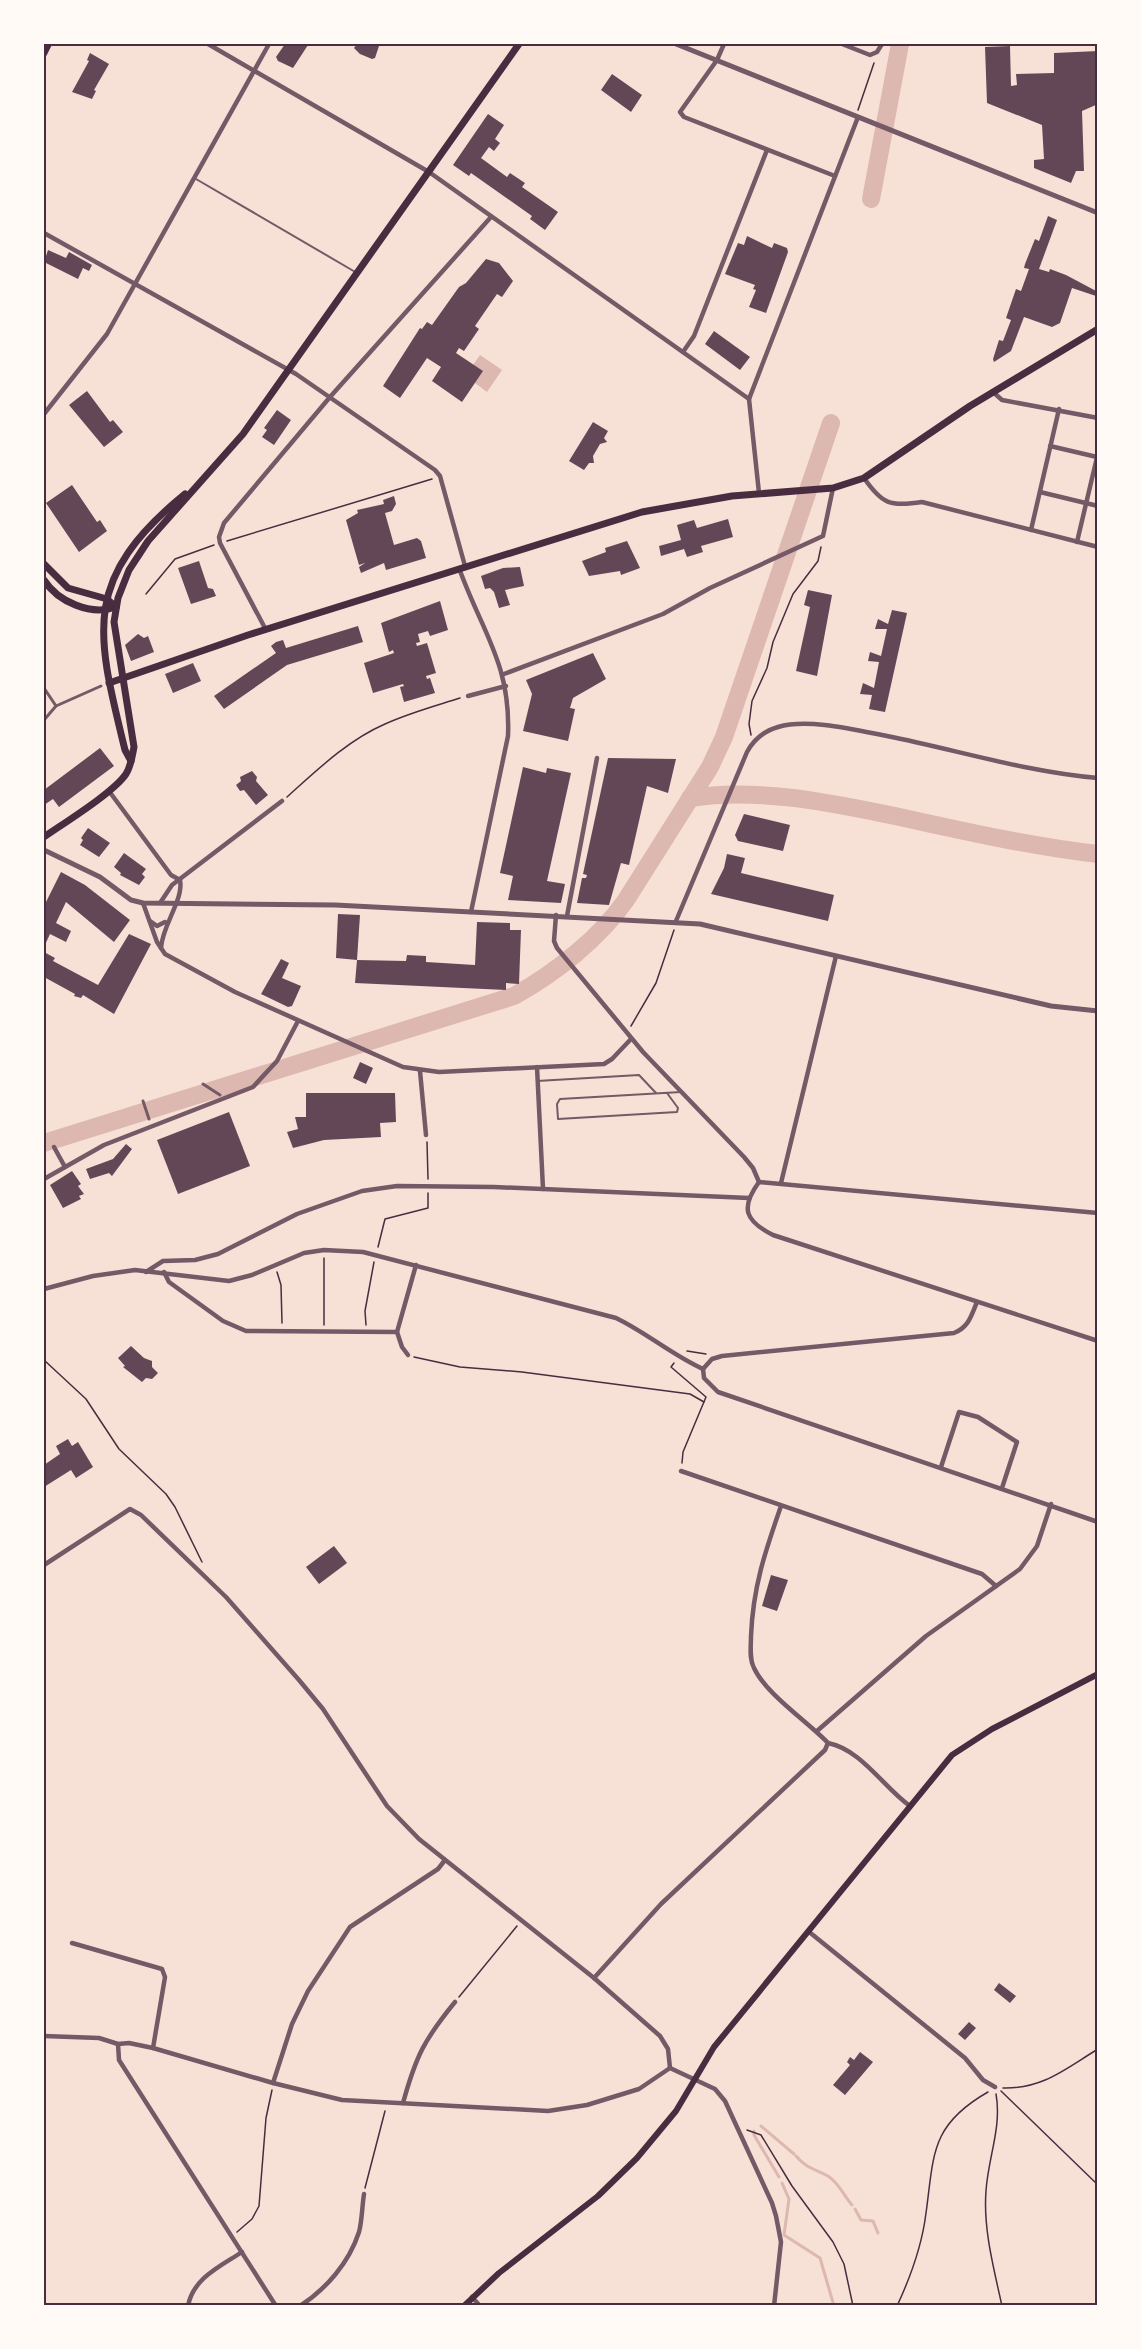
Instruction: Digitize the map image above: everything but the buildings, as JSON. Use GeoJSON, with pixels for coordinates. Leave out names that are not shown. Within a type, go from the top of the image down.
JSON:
{"type":"FeatureCollection","features":[{"type":"Feature","properties":{"kind":"main road"},"geometry":{"type":"LineString","coordinates":[[44,54],[49,44]]}},
{"type":"Feature","properties":{"kind":"main road"},"geometry":{"type":"LineString","coordinates":[[44,837],[123,778],[131,761],[134,747],[114,622],[123,584],[137,556],[243,434],[519,44]]}},
{"type":"Feature","properties":{"kind":"main road"},"geometry":{"type":"LineString","coordinates":[[109,683],[462,567],[642,512],[695,501],[759,493],[832,488],[864,478],[993,392],[1098,329]]}},
{"type":"Feature","properties":{"kind":"main road"},"geometry":{"type":"LineString","coordinates":[[131,761],[125,750],[102,645],[107,599],[116,574],[143,532],[204,478]]}},
{"type":"Feature","properties":{"kind":"main road"},"geometry":{"type":"LineString","coordinates":[[44,564],[68,588],[107,599],[116,607]]}},
{"type":"Feature","properties":{"kind":"main road"},"geometry":{"type":"LineString","coordinates":[[44,580],[63,598],[104,612],[116,607]]}},
{"type":"Feature","properties":{"kind":"main road"},"geometry":{"type":"LineString","coordinates":[[464,2306],[472,2297],[615,2181],[676,2111],[714,2047],[952,1755],[970,1742],[1098,1674]]}},
{"type":"Feature","properties":{"kind":"street"},"geometry":{"type":"LineString","coordinates":[[208,44],[429,172],[749,399]]}},
{"type":"Feature","properties":{"kind":"street"},"geometry":{"type":"LineString","coordinates":[[44,414],[107,334],[252,70],[269,44]]}},
{"type":"Feature","properties":{"kind":"street"},"geometry":{"type":"LineString","coordinates":[[675,44],[1098,213]]}},
{"type":"Feature","properties":{"kind":"street"},"geometry":{"type":"LineString","coordinates":[[724,44],[717,60],[680,112],[684,117],[835,176]]}},
{"type":"Feature","properties":{"kind":"street"},"geometry":{"type":"LineString","coordinates":[[842,44],[870,55],[877,52],[882,44]]}},
{"type":"Feature","properties":{"kind":"street"},"geometry":{"type":"LineString","coordinates":[[759,493],[749,399],[858,117]]}},
{"type":"Feature","properties":{"kind":"street"},"geometry":{"type":"LineString","coordinates":[[683,352],[694,336],[767,150]]}},
{"type":"Feature","properties":{"kind":"street"},"geometry":{"type":"LineString","coordinates":[[266,630],[220,543],[219,537],[224,523],[330,397],[491,217]]}},
{"type":"Feature","properties":{"kind":"street"},"geometry":{"type":"LineString","coordinates":[[44,233],[289,370],[440,476],[462,567],[504,674],[509,709],[508,736],[471,912]]}},
{"type":"Feature","properties":{"kind":"street"},"geometry":{"type":"LineString","coordinates":[[993,392],[1002,400],[1098,418]]}},
{"type":"Feature","properties":{"kind":"street"},"geometry":{"type":"LineString","coordinates":[[1031,530],[1059,409]]}},
{"type":"Feature","properties":{"kind":"street"},"geometry":{"type":"LineString","coordinates":[[1050,446],[1097,455],[1077,542]]}},
{"type":"Feature","properties":{"kind":"street"},"geometry":{"type":"LineString","coordinates":[[864,478],[881,500],[901,505],[922,502],[1098,547]]}},
{"type":"Feature","properties":{"kind":"street"},"geometry":{"type":"LineString","coordinates":[[504,674],[663,614],[710,588],[824,536],[832,488]]}},
{"type":"Feature","properties":{"kind":"street"},"geometry":{"type":"LineString","coordinates":[[1040,492],[1098,506]]}},
{"type":"Feature","properties":{"kind":"street"},"geometry":{"type":"LineString","coordinates":[[44,720],[56,706],[100,686]]}},
{"type":"Feature","properties":{"kind":"street"},"geometry":{"type":"LineString","coordinates":[[468,696],[506,686]]}},
{"type":"Feature","properties":{"kind":"street"},"geometry":{"type":"LineString","coordinates":[[44,688],[56,706]]}},
{"type":"Feature","properties":{"kind":"street"},"geometry":{"type":"LineString","coordinates":[[676,921],[755,740],[779,727],[826,726],[859,730],[1030,767],[1098,778]]}},
{"type":"Feature","properties":{"kind":"street"},"geometry":{"type":"LineString","coordinates":[[567,916],[597,758]]}},
{"type":"Feature","properties":{"kind":"street"},"geometry":{"type":"LineString","coordinates":[[108,790],[171,875],[180,880]]}},
{"type":"Feature","properties":{"kind":"street"},"geometry":{"type":"LineString","coordinates":[[160,903],[172,885],[282,801]]}},
{"type":"Feature","properties":{"kind":"street"},"geometry":{"type":"LineString","coordinates":[[44,850],[100,877],[131,900],[143,903],[335,905],[676,921],[700,924],[1051,1006],[1098,1011]]}},
{"type":"Feature","properties":{"kind":"street"},"geometry":{"type":"LineString","coordinates":[[148,919],[157,926],[164,924],[181,892],[180,880]]}},
{"type":"Feature","properties":{"kind":"street"},"geometry":{"type":"LineString","coordinates":[[143,903],[161,949],[198,972],[298,1021],[364,1052],[403,1067],[420,1071],[604,1064],[612,1059],[631,1038]]}},
{"type":"Feature","properties":{"kind":"street"},"geometry":{"type":"LineString","coordinates":[[556,915],[554,941],[562,954],[631,1038],[753,1167],[759,1182]]}},
{"type":"Feature","properties":{"kind":"street"},"geometry":{"type":"LineString","coordinates":[[161,949],[167,918]]}},
{"type":"Feature","properties":{"kind":"street"},"geometry":{"type":"LineString","coordinates":[[782,1183],[836,956]]}},
{"type":"Feature","properties":{"kind":"street"},"geometry":{"type":"LineString","coordinates":[[44,1179],[104,1145],[240,1094],[256,1085],[277,1061],[298,1021]]}},
{"type":"Feature","properties":{"kind":"street"},"geometry":{"type":"LineString","coordinates":[[537,1067],[543,1189]]}},
{"type":"Feature","properties":{"kind":"street"},"geometry":{"type":"LineString","coordinates":[[420,1071],[426,1135]]}},
{"type":"Feature","properties":{"kind":"street"},"geometry":{"type":"LineString","coordinates":[[203,1084],[220,1095]]}},
{"type":"Feature","properties":{"kind":"street"},"geometry":{"type":"LineString","coordinates":[[143,1101],[149,1119]]}},
{"type":"Feature","properties":{"kind":"street"},"geometry":{"type":"LineString","coordinates":[[54,1147],[66,1167]]}},
{"type":"Feature","properties":{"kind":"street"},"geometry":{"type":"LineString","coordinates":[[759,1182],[1098,1213]]}},
{"type":"Feature","properties":{"kind":"street"},"geometry":{"type":"LineString","coordinates":[[759,1182],[749,1198],[747,1211],[752,1222],[773,1235],[1098,1341]]}},
{"type":"Feature","properties":{"kind":"street"},"geometry":{"type":"LineString","coordinates":[[146,1272],[163,1261],[195,1260],[218,1254],[297,1214],[362,1191],[397,1186],[428,1184],[749,1198]]}},
{"type":"Feature","properties":{"kind":"street"},"geometry":{"type":"LineString","coordinates":[[44,1288],[90,1276],[135,1270],[229,1281],[252,1275],[289,1257],[324,1250],[363,1252],[616,1318],[642,1332],[678,1358],[703,1369]]}},
{"type":"Feature","properties":{"kind":"street"},"geometry":{"type":"LineString","coordinates":[[408,1355],[402,1347],[397,1332],[416,1265]]}},
{"type":"Feature","properties":{"kind":"street"},"geometry":{"type":"LineString","coordinates":[[164,1272],[169,1282],[232,1327],[260,1332],[397,1332]]}},
{"type":"Feature","properties":{"kind":"street"},"geometry":{"type":"LineString","coordinates":[[977,1302],[969,1322],[963,1330],[954,1333],[722,1356],[712,1359],[703,1369],[704,1378],[718,1392],[1051,1504],[1098,1522]]}},
{"type":"Feature","properties":{"kind":"street"},"geometry":{"type":"LineString","coordinates":[[941,1467],[959,1412],[978,1418],[1017,1442],[1002,1488]]}},
{"type":"Feature","properties":{"kind":"street"},"geometry":{"type":"LineString","coordinates":[[681,1471],[982,1574],[996,1586]]}},
{"type":"Feature","properties":{"kind":"street"},"geometry":{"type":"LineString","coordinates":[[816,1731],[926,1636],[1028,1560],[1036,1546],[1051,1504]]}},
{"type":"Feature","properties":{"kind":"street"},"geometry":{"type":"LineString","coordinates":[[781,1506],[759,1568],[752,1601],[751,1659],[758,1674],[808,1726],[828,1743],[837,1745],[864,1764],[910,1806]]}},
{"type":"Feature","properties":{"kind":"street"},"geometry":{"type":"LineString","coordinates":[[44,1565],[130,1509],[141,1515],[200,1571],[323,1709],[387,1806],[418,1839],[594,1978],[660,2036],[668,2049],[670,2068]]}},
{"type":"Feature","properties":{"kind":"street"},"geometry":{"type":"LineString","coordinates":[[594,1978],[661,1904],[825,1750],[828,1743]]}},
{"type":"Feature","properties":{"kind":"street"},"geometry":{"type":"LineString","coordinates":[[273,2083],[296,2016],[308,1991],[350,1927],[438,1869],[445,1860]]}},
{"type":"Feature","properties":{"kind":"street"},"geometry":{"type":"LineString","coordinates":[[808,1931],[964,2058],[982,2080],[995,2087]]}},
{"type":"Feature","properties":{"kind":"street"},"geometry":{"type":"LineString","coordinates":[[72,1943],[162,1968],[165,1977],[153,2048]]}},
{"type":"Feature","properties":{"kind":"street"},"geometry":{"type":"LineString","coordinates":[[403,2103],[415,2059],[430,2033],[455,2002]]}},
{"type":"Feature","properties":{"kind":"street"},"geometry":{"type":"LineString","coordinates":[[44,2036],[99,2038],[118,2044],[129,2043],[153,2048],[273,2083],[342,2100],[548,2111],[587,2105],[639,2089],[670,2068]]}},
{"type":"Feature","properties":{"kind":"street"},"geometry":{"type":"LineString","coordinates":[[118,2044],[119,2060],[276,2306]]}},
{"type":"Feature","properties":{"kind":"street"},"geometry":{"type":"LineString","coordinates":[[670,2068],[715,2089],[725,2101],[772,2203],[781,2242],[774,2306]]}},
{"type":"Feature","properties":{"kind":"street"},"geometry":{"type":"LineString","coordinates":[[300,2306],[327,2285],[349,2253],[359,2232],[364,2194]]}},
{"type":"Feature","properties":{"kind":"street"},"geometry":{"type":"LineString","coordinates":[[188,2306],[194,2288],[203,2278],[242,2252]]}},
{"type":"Feature","properties":{"kind":"street"},"geometry":{"type":"LineString","coordinates":[[472,2297],[480,2306]]}},
{"type":"Feature","properties":{"kind":"lane"},"geometry":{"type":"LineString","coordinates":[[193,177],[357,273]]}},
{"type":"Feature","properties":{"kind":"lane"},"geometry":{"type":"LineString","coordinates":[[100,686],[109,683]]}},
{"type":"Feature","properties":{"kind":"lane"},"geometry":{"type":"LineString","coordinates":[[537,1081],[639,1075],[657,1094]]}},
{"type":"Feature","properties":{"kind":"lane"},"geometry":{"type":"LineString","coordinates":[[667,1094],[678,1108],[675,1114],[558,1119],[557,1104],[560,1099],[681,1092]]}},
{"type":"Feature","properties":{"kind":"path"},"geometry":{"type":"LineString","coordinates":[[858,117],[874,61]]}},
{"type":"Feature","properties":{"kind":"path"},"geometry":{"type":"LineString","coordinates":[[146,594],[175,560],[220,543],[440,476]]}},
{"type":"Feature","properties":{"kind":"path"},"geometry":{"type":"LineString","coordinates":[[755,740],[749,730],[752,701],[767,668],[772,642],[793,594],[818,561],[824,536]]}},
{"type":"Feature","properties":{"kind":"path"},"geometry":{"type":"LineString","coordinates":[[282,801],[345,747],[368,733],[407,715],[468,696]]}},
{"type":"Feature","properties":{"kind":"path"},"geometry":{"type":"LineString","coordinates":[[631,1038],[630,1027],[656,983],[676,921]]}},
{"type":"Feature","properties":{"kind":"path"},"geometry":{"type":"LineString","coordinates":[[378,1248],[386,1219],[428,1208],[426,1135]]}},
{"type":"Feature","properties":{"kind":"path"},"geometry":{"type":"LineString","coordinates":[[324,1332],[324,1258],[332,1257]]}},
{"type":"Feature","properties":{"kind":"path"},"geometry":{"type":"LineString","coordinates":[[366,1332],[365,1311],[374,1261]]}},
{"type":"Feature","properties":{"kind":"path"},"geometry":{"type":"LineString","coordinates":[[284,1268],[277,1270],[282,1285],[281,1321],[284,1327]]}},
{"type":"Feature","properties":{"kind":"path"},"geometry":{"type":"LineString","coordinates":[[408,1355],[450,1365],[690,1394],[704,1402]]}},
{"type":"Feature","properties":{"kind":"path"},"geometry":{"type":"LineString","coordinates":[[44,1360],[86,1399],[119,1449],[156,1483],[175,1507],[203,1560],[200,1571]]}},
{"type":"Feature","properties":{"kind":"path"},"geometry":{"type":"LineString","coordinates":[[681,1471],[683,1452],[706,1397]]}},
{"type":"Feature","properties":{"kind":"path"},"geometry":{"type":"LineString","coordinates":[[455,2002],[522,1920]]}},
{"type":"Feature","properties":{"kind":"path"},"geometry":{"type":"LineString","coordinates":[[897,2306],[919,2252],[931,2160],[936,2144],[957,2114],[970,2102],[995,2087],[1022,2088],[1039,2085],[1098,2049]]}},
{"type":"Feature","properties":{"kind":"path"},"geometry":{"type":"LineString","coordinates":[[237,2232],[252,2219],[258,2206],[266,2118],[273,2083]]}},
{"type":"Feature","properties":{"kind":"path"},"geometry":{"type":"LineString","coordinates":[[995,2087],[1011,2099],[1098,2185]]}},
{"type":"Feature","properties":{"kind":"path"},"geometry":{"type":"LineString","coordinates":[[995,2087],[999,2110],[985,2192],[990,2249],[1002,2306]]}},
{"type":"Feature","properties":{"kind":"path"},"geometry":{"type":"LineString","coordinates":[[364,2194],[387,2102]]}},
{"type":"Feature","properties":{"kind":"path"},"geometry":{"type":"LineString","coordinates":[[752,2133],[761,2135],[792,2186],[833,2242],[844,2264],[853,2306]]}},
{"type":"Feature","properties":{"kind":"shaded area"},"geometry":{"type":"Polygon","coordinates":[[[480,355],[502,370],[487,392],[475,383],[473,365],[480,355]]]}},
{"type":"Feature","properties":{"kind":"waterway"},"geometry":{"type":"LineString","coordinates":[[871,199],[900,44]]}},
{"type":"Feature","properties":{"kind":"waterway"},"geometry":{"type":"LineString","coordinates":[[44,1143],[514,996],[545,977],[590,941],[626,900],[710,767],[724,737],[831,423]]}},
{"type":"Feature","properties":{"kind":"waterway"},"geometry":{"type":"LineString","coordinates":[[690,798],[739,794],[788,797],[861,809],[1018,842],[1098,854]]}},
{"type":"Feature","properties":{"kind":"waterway"},"geometry":{"type":"LineString","coordinates":[[761,2126],[794,2154]]}},
{"type":"Feature","properties":{"kind":"waterway"},"geometry":{"type":"LineString","coordinates":[[754,2131],[754,2135],[779,2177]]}},
{"type":"Feature","properties":{"kind":"waterway"},"geometry":{"type":"LineString","coordinates":[[796,2156],[807,2166],[832,2179],[852,2205]]}},
{"type":"Feature","properties":{"kind":"waterway"},"geometry":{"type":"LineString","coordinates":[[782,2183],[789,2199],[784,2235],[820,2258],[834,2306]]}},
{"type":"Feature","properties":{"kind":"waterway"},"geometry":{"type":"LineString","coordinates":[[855,2209],[861,2220],[873,2221],[878,2233]]}}]}
